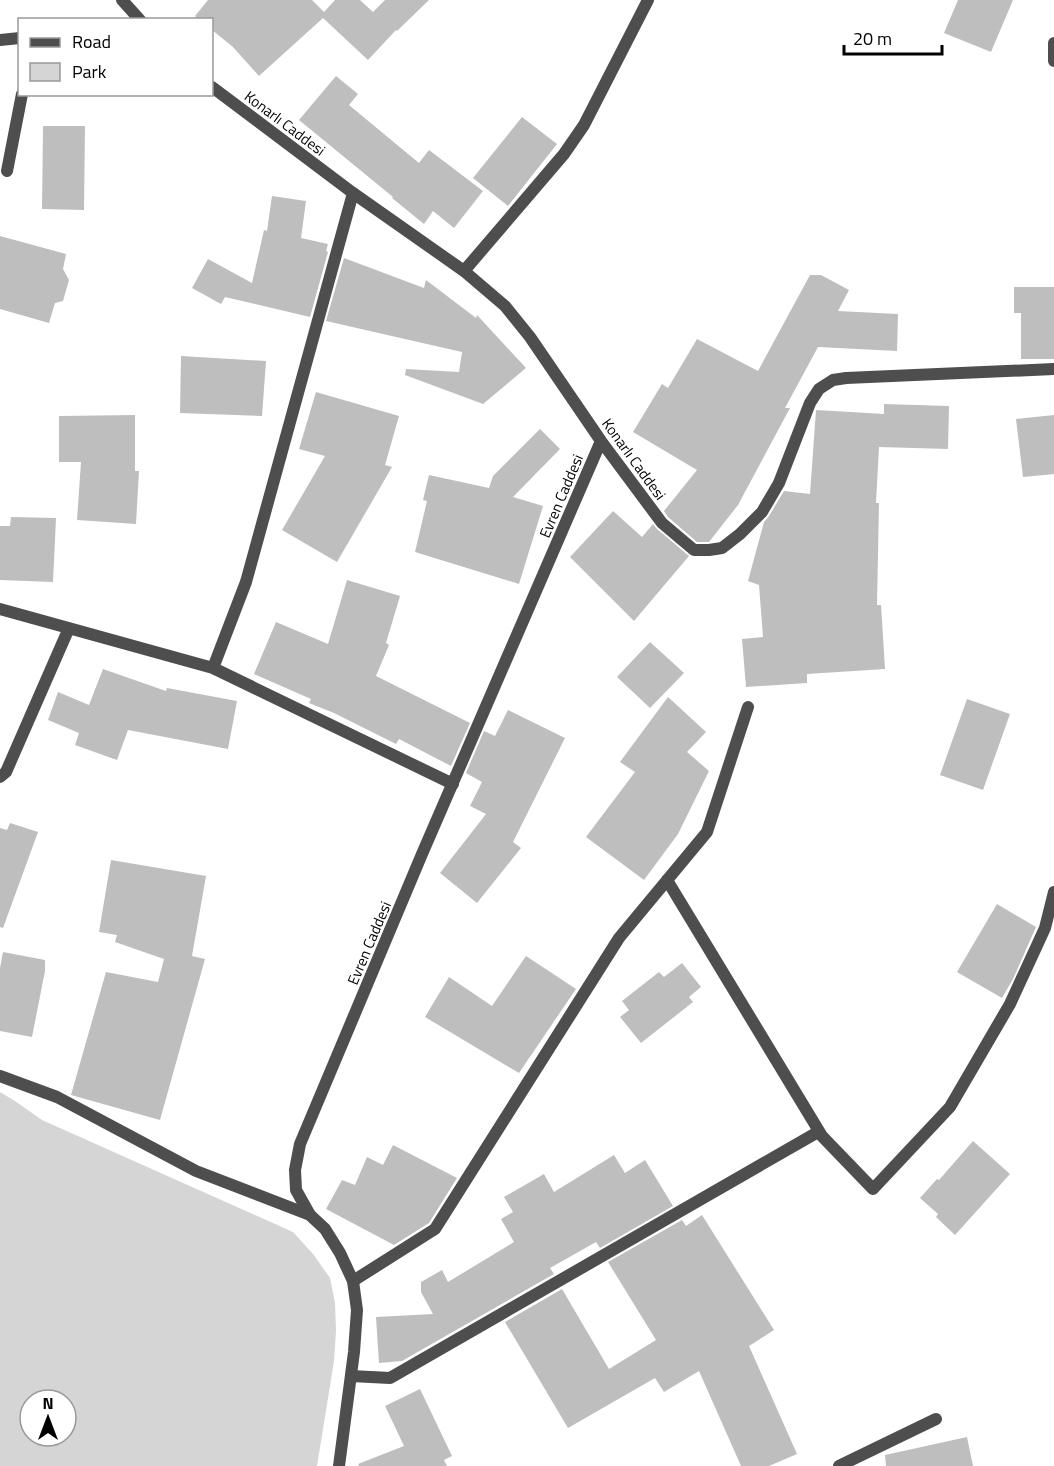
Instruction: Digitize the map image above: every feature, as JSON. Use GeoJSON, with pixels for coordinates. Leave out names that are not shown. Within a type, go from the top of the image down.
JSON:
{"type":"FeatureCollection","features":[{"type":"Feature","properties":{"kind":"street"},"geometry":{"type":"LineString","coordinates":[[122,0],[138,18]]}},
{"type":"Feature","properties":{"kind":"street"},"geometry":{"type":"LineString","coordinates":[[464,271],[564,154],[584,125],[648,0]]}},
{"type":"Feature","properties":{"kind":"street"},"geometry":{"type":"LineString","coordinates":[[0,40],[18,38]]}},
{"type":"Feature","properties":{"kind":"street"},"geometry":{"type":"LineString","coordinates":[[1054,43],[1054,61]]}},
{"type":"Feature","properties":{"kind":"street","name":"Konarlı Caddesi"},"geometry":{"type":"LineString","coordinates":[[213,88],[353,193],[464,271],[505,306],[530,337],[601,441],[662,522],[694,550],[722,548],[762,512],[779,483],[810,403],[819,389],[833,380],[1054,369]]}},
{"type":"Feature","properties":{"kind":"street"},"geometry":{"type":"LineString","coordinates":[[7,171],[22,96]]}},
{"type":"Feature","properties":{"kind":"street"},"geometry":{"type":"LineString","coordinates":[[213,668],[246,582],[353,193]]}},
{"type":"Feature","properties":{"kind":"street","name":"Evren Caddesi"},"geometry":{"type":"LineString","coordinates":[[339,1466],[354,1352],[357,1310],[353,1281],[340,1252],[325,1229],[310,1215],[296,1190],[295,1170],[300,1144],[601,441]]}},
{"type":"Feature","properties":{"kind":"street"},"geometry":{"type":"LineString","coordinates":[[0,609],[213,668],[453,784]]}},
{"type":"Feature","properties":{"kind":"street"},"geometry":{"type":"LineString","coordinates":[[0,777],[6,772],[69,628]]}},
{"type":"Feature","properties":{"kind":"street"},"geometry":{"type":"LineString","coordinates":[[353,1281],[435,1229],[619,938],[707,832],[748,707]]}},
{"type":"Feature","properties":{"kind":"street"},"geometry":{"type":"LineString","coordinates":[[667,880],[822,1137]]}},
{"type":"Feature","properties":{"kind":"street"},"geometry":{"type":"LineString","coordinates":[[351,1376],[390,1378],[818,1132],[873,1189],[950,1107],[1010,1004],[1045,928],[1054,892]]}},
{"type":"Feature","properties":{"kind":"street"},"geometry":{"type":"LineString","coordinates":[[0,1076],[57,1097],[196,1171],[310,1215]]}},
{"type":"Feature","properties":{"kind":"street"},"geometry":{"type":"LineString","coordinates":[[839,1466],[936,1419]]}},
{"type":"Feature","properties":{"kind":"green space"},"geometry":{"type":"Polygon","coordinates":[[[0,1092],[42,1120],[293,1232],[313,1254],[330,1278],[335,1303],[336,1331],[334,1361],[317,1466],[0,1466],[0,1092]]]}},
{"type":"Feature","properties":{"kind":"building"},"geometry":{"type":"Polygon","coordinates":[[[208,0],[312,0],[324,12],[335,0],[360,0],[373,12],[385,0],[429,0],[368,60],[323,18],[259,76],[233,47],[213,31],[213,18],[195,16],[208,0]]]}},
{"type":"Feature","properties":{"kind":"building"},"geometry":{"type":"Polygon","coordinates":[[[958,0],[1013,0],[991,52],[944,33],[958,0]]]}},
{"type":"Feature","properties":{"kind":"building"},"geometry":{"type":"Polygon","coordinates":[[[336,76],[358,94],[349,105],[419,163],[429,150],[483,191],[454,228],[433,211],[424,224],[299,120],[336,76]]]}},
{"type":"Feature","properties":{"kind":"building"},"geometry":{"type":"Polygon","coordinates":[[[522,117],[557,144],[508,206],[473,178],[522,117]]]}},
{"type":"Feature","properties":{"kind":"building"},"geometry":{"type":"Polygon","coordinates":[[[43,126],[85,126],[84,210],[42,209],[43,126]]]}},
{"type":"Feature","properties":{"kind":"building"},"geometry":{"type":"Polygon","coordinates":[[[272,196],[306,201],[301,238],[328,244],[326,251],[328,252],[310,317],[225,297],[221,304],[192,288],[208,259],[252,283],[264,230],[267,231],[272,196]]]}},
{"type":"Feature","properties":{"kind":"building"},"geometry":{"type":"Polygon","coordinates":[[[0,236],[66,254],[63,269],[69,280],[63,301],[55,303],[49,323],[0,309],[0,236]]]}},
{"type":"Feature","properties":{"kind":"building"},"geometry":{"type":"Polygon","coordinates":[[[344,258],[424,288],[426,280],[476,318],[477,315],[526,368],[483,404],[405,375],[406,369],[459,372],[462,352],[326,321],[344,258]]]}},
{"type":"Feature","properties":{"kind":"building"},"geometry":{"type":"Polygon","coordinates":[[[810,275],[821,275],[849,290],[838,311],[898,314],[897,351],[818,347],[785,408],[790,408],[738,505],[709,542],[697,542],[664,511],[697,470],[633,432],[662,384],[668,388],[697,339],[758,371],[810,275]]]}},
{"type":"Feature","properties":{"kind":"building"},"geometry":{"type":"Polygon","coordinates":[[[1014,287],[1054,287],[1054,359],[1021,359],[1021,313],[1014,313],[1014,287]]]}},
{"type":"Feature","properties":{"kind":"building"},"geometry":{"type":"Polygon","coordinates":[[[181,356],[266,361],[262,416],[180,413],[181,356]]]}},
{"type":"Feature","properties":{"kind":"building"},"geometry":{"type":"Polygon","coordinates":[[[316,392],[399,416],[385,465],[392,467],[337,562],[282,530],[325,456],[299,449],[316,392]]]}},
{"type":"Feature","properties":{"kind":"building"},"geometry":{"type":"Polygon","coordinates":[[[884,404],[949,406],[948,449],[879,447],[876,503],[879,503],[877,605],[881,605],[885,669],[807,674],[807,683],[746,687],[742,639],[763,637],[759,585],[748,581],[764,522],[784,491],[810,494],[816,410],[884,414],[884,404]]]}},
{"type":"Feature","properties":{"kind":"building"},"geometry":{"type":"Polygon","coordinates":[[[135,415],[135,471],[139,471],[136,524],[77,520],[81,462],[59,462],[59,416],[135,415]]]}},
{"type":"Feature","properties":{"kind":"building"},"geometry":{"type":"Polygon","coordinates":[[[1054,415],[1054,474],[1023,477],[1016,419],[1054,415]]]}},
{"type":"Feature","properties":{"kind":"building"},"geometry":{"type":"Polygon","coordinates":[[[540,429],[560,449],[513,497],[543,506],[519,584],[415,552],[427,501],[423,500],[429,475],[489,488],[493,476],[540,429]]]}},
{"type":"Feature","properties":{"kind":"building"},"geometry":{"type":"Polygon","coordinates":[[[613,511],[642,537],[653,524],[689,556],[634,621],[570,557],[613,511]]]}},
{"type":"Feature","properties":{"kind":"building"},"geometry":{"type":"Polygon","coordinates":[[[11,517],[56,518],[53,582],[0,580],[0,526],[10,526],[11,517]]]}},
{"type":"Feature","properties":{"kind":"building"},"geometry":{"type":"Polygon","coordinates":[[[347,580],[400,596],[386,643],[389,645],[376,676],[470,723],[451,766],[399,739],[396,744],[309,703],[311,699],[254,674],[276,622],[328,644],[347,580]]]}},
{"type":"Feature","properties":{"kind":"building"},"geometry":{"type":"Polygon","coordinates":[[[650,642],[684,673],[650,708],[617,677],[650,642]]]}},
{"type":"Feature","properties":{"kind":"building"},"geometry":{"type":"Polygon","coordinates":[[[103,669],[166,691],[167,688],[237,701],[228,749],[128,730],[117,760],[75,745],[79,733],[48,720],[58,692],[89,705],[103,669]]]}},
{"type":"Feature","properties":{"kind":"building"},"geometry":{"type":"Polygon","coordinates":[[[668,697],[706,732],[687,752],[709,771],[678,834],[644,880],[586,837],[635,772],[620,762],[668,697]]]}},
{"type":"Feature","properties":{"kind":"building"},"geometry":{"type":"Polygon","coordinates":[[[967,699],[1010,714],[983,790],[940,775],[967,699]]]}},
{"type":"Feature","properties":{"kind":"building"},"geometry":{"type":"Polygon","coordinates":[[[508,710],[565,738],[513,842],[521,848],[477,903],[440,873],[486,814],[470,806],[482,782],[466,773],[484,731],[495,736],[508,710]]]}},
{"type":"Feature","properties":{"kind":"building"},"geometry":{"type":"Polygon","coordinates":[[[10,823],[38,832],[3,928],[0,927],[0,828],[7,830],[10,823]]]}},
{"type":"Feature","properties":{"kind":"building"},"geometry":{"type":"Polygon","coordinates":[[[111,860],[206,876],[192,956],[205,959],[160,1120],[71,1095],[106,972],[158,982],[164,959],[115,942],[117,935],[99,932],[111,860]]]}},
{"type":"Feature","properties":{"kind":"building"},"geometry":{"type":"Polygon","coordinates":[[[997,904],[1036,927],[1002,998],[957,972],[997,904]]]}},
{"type":"Feature","properties":{"kind":"building"},"geometry":{"type":"Polygon","coordinates":[[[3,952],[45,960],[45,971],[32,1037],[0,1031],[0,968],[3,952]]]}},
{"type":"Feature","properties":{"kind":"building"},"geometry":{"type":"Polygon","coordinates":[[[526,956],[576,989],[519,1073],[425,1017],[449,977],[492,1006],[526,956]]]}},
{"type":"Feature","properties":{"kind":"building"},"geometry":{"type":"Polygon","coordinates":[[[682,963],[701,987],[689,997],[693,1002],[641,1043],[620,1017],[629,1010],[622,1001],[659,972],[664,977],[682,963]]]}},
{"type":"Feature","properties":{"kind":"building"},"geometry":{"type":"Polygon","coordinates":[[[973,1141],[1010,1174],[955,1235],[936,1217],[938,1214],[920,1198],[973,1141]]]}},
{"type":"Feature","properties":{"kind":"building"},"geometry":{"type":"Polygon","coordinates":[[[393,1145],[457,1178],[429,1223],[394,1245],[326,1209],[342,1180],[355,1185],[367,1157],[383,1165],[393,1145]]]}},
{"type":"Feature","properties":{"kind":"building"},"geometry":{"type":"Polygon","coordinates":[[[614,1155],[625,1173],[645,1160],[673,1206],[600,1248],[596,1242],[550,1268],[554,1274],[402,1361],[379,1363],[376,1317],[433,1314],[421,1292],[421,1282],[442,1270],[448,1282],[514,1242],[501,1219],[513,1212],[504,1197],[544,1174],[554,1192],[614,1155]]]}},
{"type":"Feature","properties":{"kind":"building"},"geometry":{"type":"Polygon","coordinates":[[[702,1215],[774,1330],[749,1346],[797,1454],[769,1466],[741,1466],[699,1371],[664,1392],[655,1378],[568,1428],[505,1322],[562,1289],[609,1369],[656,1340],[608,1262],[682,1220],[686,1226],[702,1215]]]}},
{"type":"Feature","properties":{"kind":"building"},"geometry":{"type":"Polygon","coordinates":[[[420,1389],[452,1456],[444,1460],[447,1466],[359,1466],[358,1464],[404,1446],[385,1406],[420,1389]]]}},
{"type":"Feature","properties":{"kind":"building"},"geometry":{"type":"Polygon","coordinates":[[[967,1437],[973,1466],[886,1466],[885,1455],[967,1437]]]}}]}
